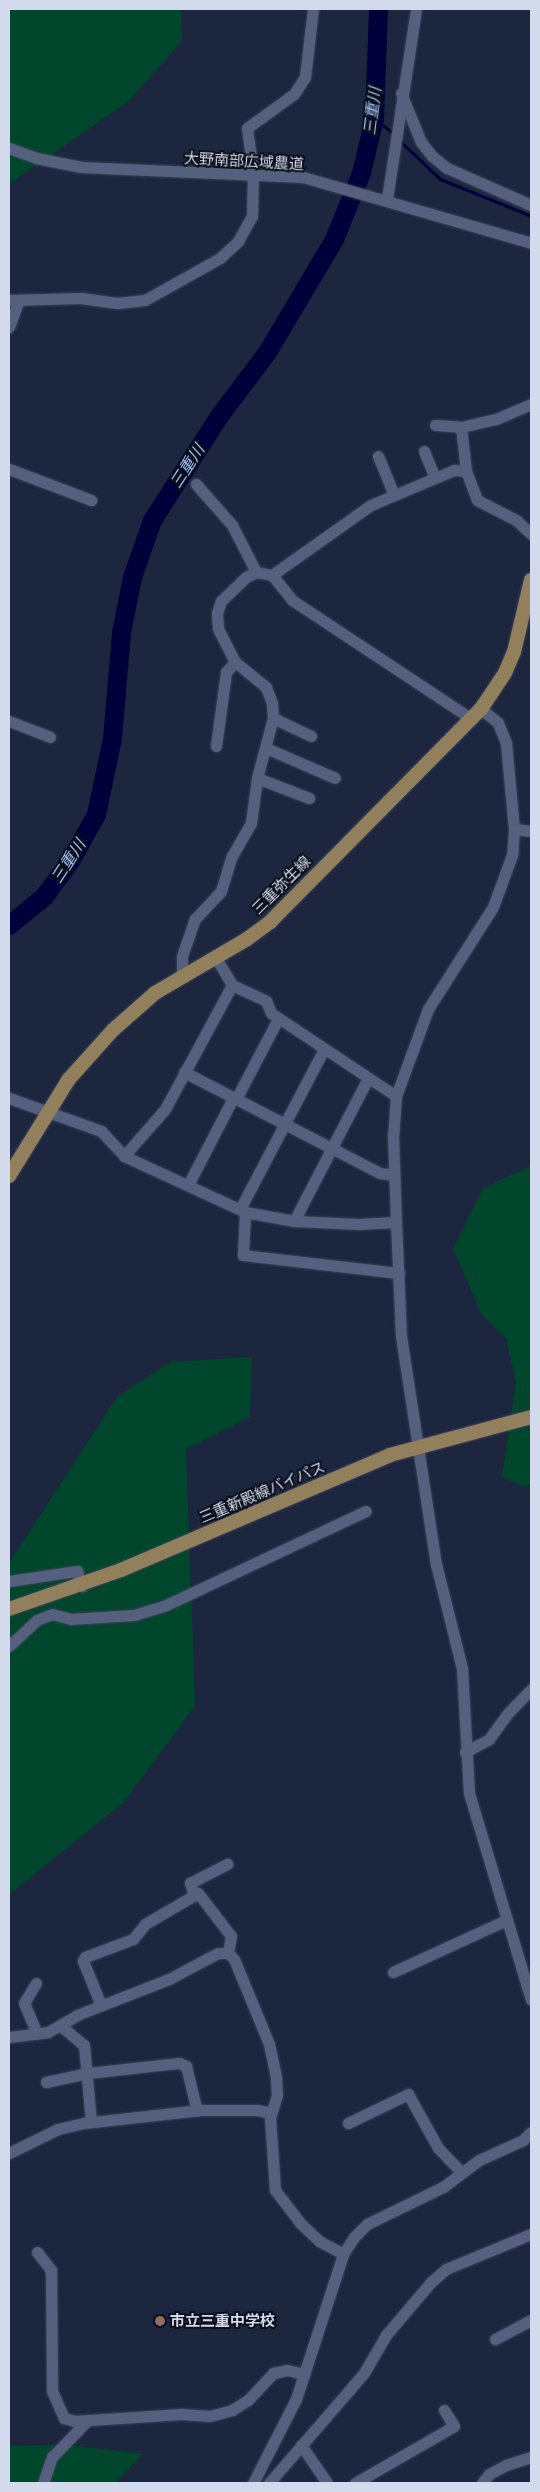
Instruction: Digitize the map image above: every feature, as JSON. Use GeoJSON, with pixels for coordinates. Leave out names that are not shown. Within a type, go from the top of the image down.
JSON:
{"type":"FeatureCollection","features":[{"type":"Feature","properties":{"kind":"main road","name":"三重弥生線"},"geometry":{"type":"LineString","coordinates":[[9,1176],[46,1113],[90,1053],[133,1011],[182,977],[216,958],[270,922],[481,709],[505,672],[514,652],[531,580]]}},
{"type":"Feature","properties":{"kind":"main road","name":"三重新殿線バイパス"},"geometry":{"type":"LineString","coordinates":[[9,1609],[82,1586],[418,1445],[531,1417]]}},
{"type":"Feature","properties":{"kind":"street"},"geometry":{"type":"LineString","coordinates":[[9,327],[14,300],[81,298],[117,303],[145,300],[220,258],[238,241],[252,216],[253,173],[247,128],[294,94],[305,77],[313,9]]}},
{"type":"Feature","properties":{"kind":"street"},"geometry":{"type":"LineString","coordinates":[[383,198],[394,154],[401,92],[416,9]]}},
{"type":"Feature","properties":{"kind":"street"},"geometry":{"type":"LineString","coordinates":[[401,92],[422,142],[432,156],[447,168],[531,205]]}},
{"type":"Feature","properties":{"kind":"street","name":"大野南部広域農道"},"geometry":{"type":"LineString","coordinates":[[9,148],[36,158],[81,167],[165,172],[253,173],[303,177],[383,198],[531,243]]}},
{"type":"Feature","properties":{"kind":"street"},"geometry":{"type":"LineString","coordinates":[[435,425],[461,428],[496,419],[531,404]]}},
{"type":"Feature","properties":{"kind":"street"},"geometry":{"type":"LineString","coordinates":[[461,428],[466,471],[477,500],[516,520],[531,534]]}},
{"type":"Feature","properties":{"kind":"street"},"geometry":{"type":"LineString","coordinates":[[424,451],[435,478]]}},
{"type":"Feature","properties":{"kind":"street"},"geometry":{"type":"LineString","coordinates":[[378,456],[394,496]]}},
{"type":"Feature","properties":{"kind":"street"},"geometry":{"type":"LineString","coordinates":[[9,469],[91,500]]}},
{"type":"Feature","properties":{"kind":"street"},"geometry":{"type":"LineString","coordinates":[[272,575],[371,505],[454,470],[466,471]]}},
{"type":"Feature","properties":{"kind":"street"},"geometry":{"type":"LineString","coordinates":[[196,484],[232,525],[256,572]]}},
{"type":"Feature","properties":{"kind":"street"},"geometry":{"type":"LineString","coordinates":[[256,572],[272,575],[292,600],[472,719]]}},
{"type":"Feature","properties":{"kind":"street"},"geometry":{"type":"LineString","coordinates":[[182,977],[182,956],[195,919],[221,891],[232,856],[251,823],[257,778],[273,718],[272,703],[266,687],[235,662],[218,628],[217,613],[221,601],[256,572]]}},
{"type":"Feature","properties":{"kind":"street"},"geometry":{"type":"LineString","coordinates":[[216,746],[226,672],[235,662]]}},
{"type":"Feature","properties":{"kind":"street"},"geometry":{"type":"LineString","coordinates":[[481,709],[498,723],[505,737],[514,829],[512,855],[501,891],[428,1010],[396,1096],[394,1175],[401,1336],[436,1564],[462,1668],[468,1793],[479,1836],[531,2000]]}},
{"type":"Feature","properties":{"kind":"street"},"geometry":{"type":"LineString","coordinates":[[273,718],[311,736]]}},
{"type":"Feature","properties":{"kind":"street"},"geometry":{"type":"LineString","coordinates":[[9,721],[50,737]]}},
{"type":"Feature","properties":{"kind":"street"},"geometry":{"type":"LineString","coordinates":[[266,748],[334,778]]}},
{"type":"Feature","properties":{"kind":"street"},"geometry":{"type":"LineString","coordinates":[[257,778],[309,798]]}},
{"type":"Feature","properties":{"kind":"street"},"geometry":{"type":"LineString","coordinates":[[514,829],[531,831]]}},
{"type":"Feature","properties":{"kind":"street"},"geometry":{"type":"LineString","coordinates":[[216,958],[232,985],[266,1001],[270,1013],[278,1019],[396,1096]]}},
{"type":"Feature","properties":{"kind":"street"},"geometry":{"type":"LineString","coordinates":[[124,1156],[156,1123],[232,985]]}},
{"type":"Feature","properties":{"kind":"street"},"geometry":{"type":"LineString","coordinates":[[189,1183],[278,1019]]}},
{"type":"Feature","properties":{"kind":"street"},"geometry":{"type":"LineString","coordinates":[[324,1050],[284,1124],[242,1210],[243,1255],[398,1273]]}},
{"type":"Feature","properties":{"kind":"street"},"geometry":{"type":"LineString","coordinates":[[184,1072],[380,1173],[394,1175]]}},
{"type":"Feature","properties":{"kind":"street"},"geometry":{"type":"LineString","coordinates":[[294,1221],[368,1078]]}},
{"type":"Feature","properties":{"kind":"street"},"geometry":{"type":"LineString","coordinates":[[9,1098],[100,1131],[124,1156],[189,1183],[207,1196],[242,1210],[294,1221],[396,1222]]}},
{"type":"Feature","properties":{"kind":"street"},"geometry":{"type":"LineString","coordinates":[[9,1646],[37,1620],[52,1614],[71,1619],[134,1614],[164,1606],[366,1511]]}},
{"type":"Feature","properties":{"kind":"street"},"geometry":{"type":"LineString","coordinates":[[9,1581],[77,1571],[82,1586]]}},
{"type":"Feature","properties":{"kind":"street"},"geometry":{"type":"LineString","coordinates":[[465,1752],[490,1739],[508,1713],[531,1690]]}},
{"type":"Feature","properties":{"kind":"street"},"geometry":{"type":"LineString","coordinates":[[194,1895],[190,1883],[227,1864]]}},
{"type":"Feature","properties":{"kind":"street"},"geometry":{"type":"LineString","coordinates":[[101,2005],[83,1961],[85,1957],[133,1939],[145,1924],[198,1892],[232,1936],[228,1953]]}},
{"type":"Feature","properties":{"kind":"street"},"geometry":{"type":"LineString","coordinates":[[393,1972],[506,1920]]}},
{"type":"Feature","properties":{"kind":"street"},"geometry":{"type":"LineString","coordinates":[[9,2037],[37,2033],[61,2026],[101,2005],[169,1979],[218,1953],[228,1953],[234,1959],[269,2044],[277,2095],[271,2114],[271,2177],[275,2190],[301,2224],[319,2241],[343,2254]]}},
{"type":"Feature","properties":{"kind":"street"},"geometry":{"type":"LineString","coordinates":[[36,1983],[24,2003],[37,2033]]}},
{"type":"Feature","properties":{"kind":"street"},"geometry":{"type":"LineString","coordinates":[[61,2026],[84,2045],[88,2073],[90,2122]]}},
{"type":"Feature","properties":{"kind":"street"},"geometry":{"type":"LineString","coordinates":[[46,2082],[88,2073],[179,2063],[186,2066],[197,2111]]}},
{"type":"Feature","properties":{"kind":"street"},"geometry":{"type":"LineString","coordinates":[[348,2123],[408,2094],[438,2148],[461,2172]]}},
{"type":"Feature","properties":{"kind":"street"},"geometry":{"type":"LineString","coordinates":[[9,2153],[58,2129],[90,2122],[197,2111],[257,2110],[271,2114]]}},
{"type":"Feature","properties":{"kind":"street"},"geometry":{"type":"LineString","coordinates":[[253,2483],[278,2439],[305,2374],[343,2254],[354,2237],[367,2224],[428,2195],[479,2160],[522,2140],[531,2132]]}},
{"type":"Feature","properties":{"kind":"street"},"geometry":{"type":"LineString","coordinates":[[269,2483],[364,2373],[386,2335],[431,2282],[446,2270],[531,2234]]}},
{"type":"Feature","properties":{"kind":"street"},"geometry":{"type":"LineString","coordinates":[[37,2252],[52,2270],[52,2391],[58,2410],[64,2418],[88,2420],[181,2414],[210,2416],[232,2410],[248,2400],[273,2373],[287,2370],[305,2374]]}},
{"type":"Feature","properties":{"kind":"street"},"geometry":{"type":"LineString","coordinates":[[495,2339],[531,2320]]}},
{"type":"Feature","properties":{"kind":"street"},"geometry":{"type":"LineString","coordinates":[[355,2483],[454,2426],[444,2410]]}},
{"type":"Feature","properties":{"kind":"street"},"geometry":{"type":"LineString","coordinates":[[43,2483],[52,2457],[88,2420]]}},
{"type":"Feature","properties":{"kind":"street"},"geometry":{"type":"LineString","coordinates":[[301,2445],[327,2483]]}},
{"type":"Feature","properties":{"kind":"street"},"geometry":{"type":"LineString","coordinates":[[482,2483],[489,2474],[506,2465],[531,2457]]}},
{"type":"Feature","properties":{"kind":"green space"},"geometry":{"type":"Polygon","coordinates":[[[9,9],[181,9],[182,41],[129,101],[9,184],[9,9]]]}},
{"type":"Feature","properties":{"kind":"green space"},"geometry":{"type":"Polygon","coordinates":[[[531,1166],[531,1483],[525,1487],[502,1477],[516,1383],[506,1338],[482,1315],[453,1249],[483,1188],[531,1166]]]}},
{"type":"Feature","properties":{"kind":"green space"},"geometry":{"type":"Polygon","coordinates":[[[252,1357],[250,1417],[186,1449],[195,1706],[124,1802],[9,1895],[9,1563],[117,1397],[170,1362],[252,1357]]]}},
{"type":"Feature","properties":{"kind":"green space"},"geometry":{"type":"Polygon","coordinates":[[[68,2445],[143,2454],[115,2483],[9,2483],[9,2446],[68,2445]]]}},
{"type":"Feature","properties":{"kind":"waterway","name":"三重川"},"geometry":{"type":"LineString","coordinates":[[9,925],[44,896],[70,861],[96,814],[112,738],[121,632],[132,577],[152,520],[218,417],[267,352],[334,239],[361,173],[374,118],[378,9]]}},
{"type":"Feature","properties":{"kind":"waterway"},"geometry":{"type":"LineString","coordinates":[[374,118],[394,134]]}},
{"type":"Feature","properties":{"kind":"waterway"},"geometry":{"type":"LineString","coordinates":[[400,141],[440,179],[531,216]]}},
{"type":"Feature","properties":{"kind":"place","name":"市立三重中学校"},"geometry":{"type":"Point","coordinates":[160,2321]}}]}
